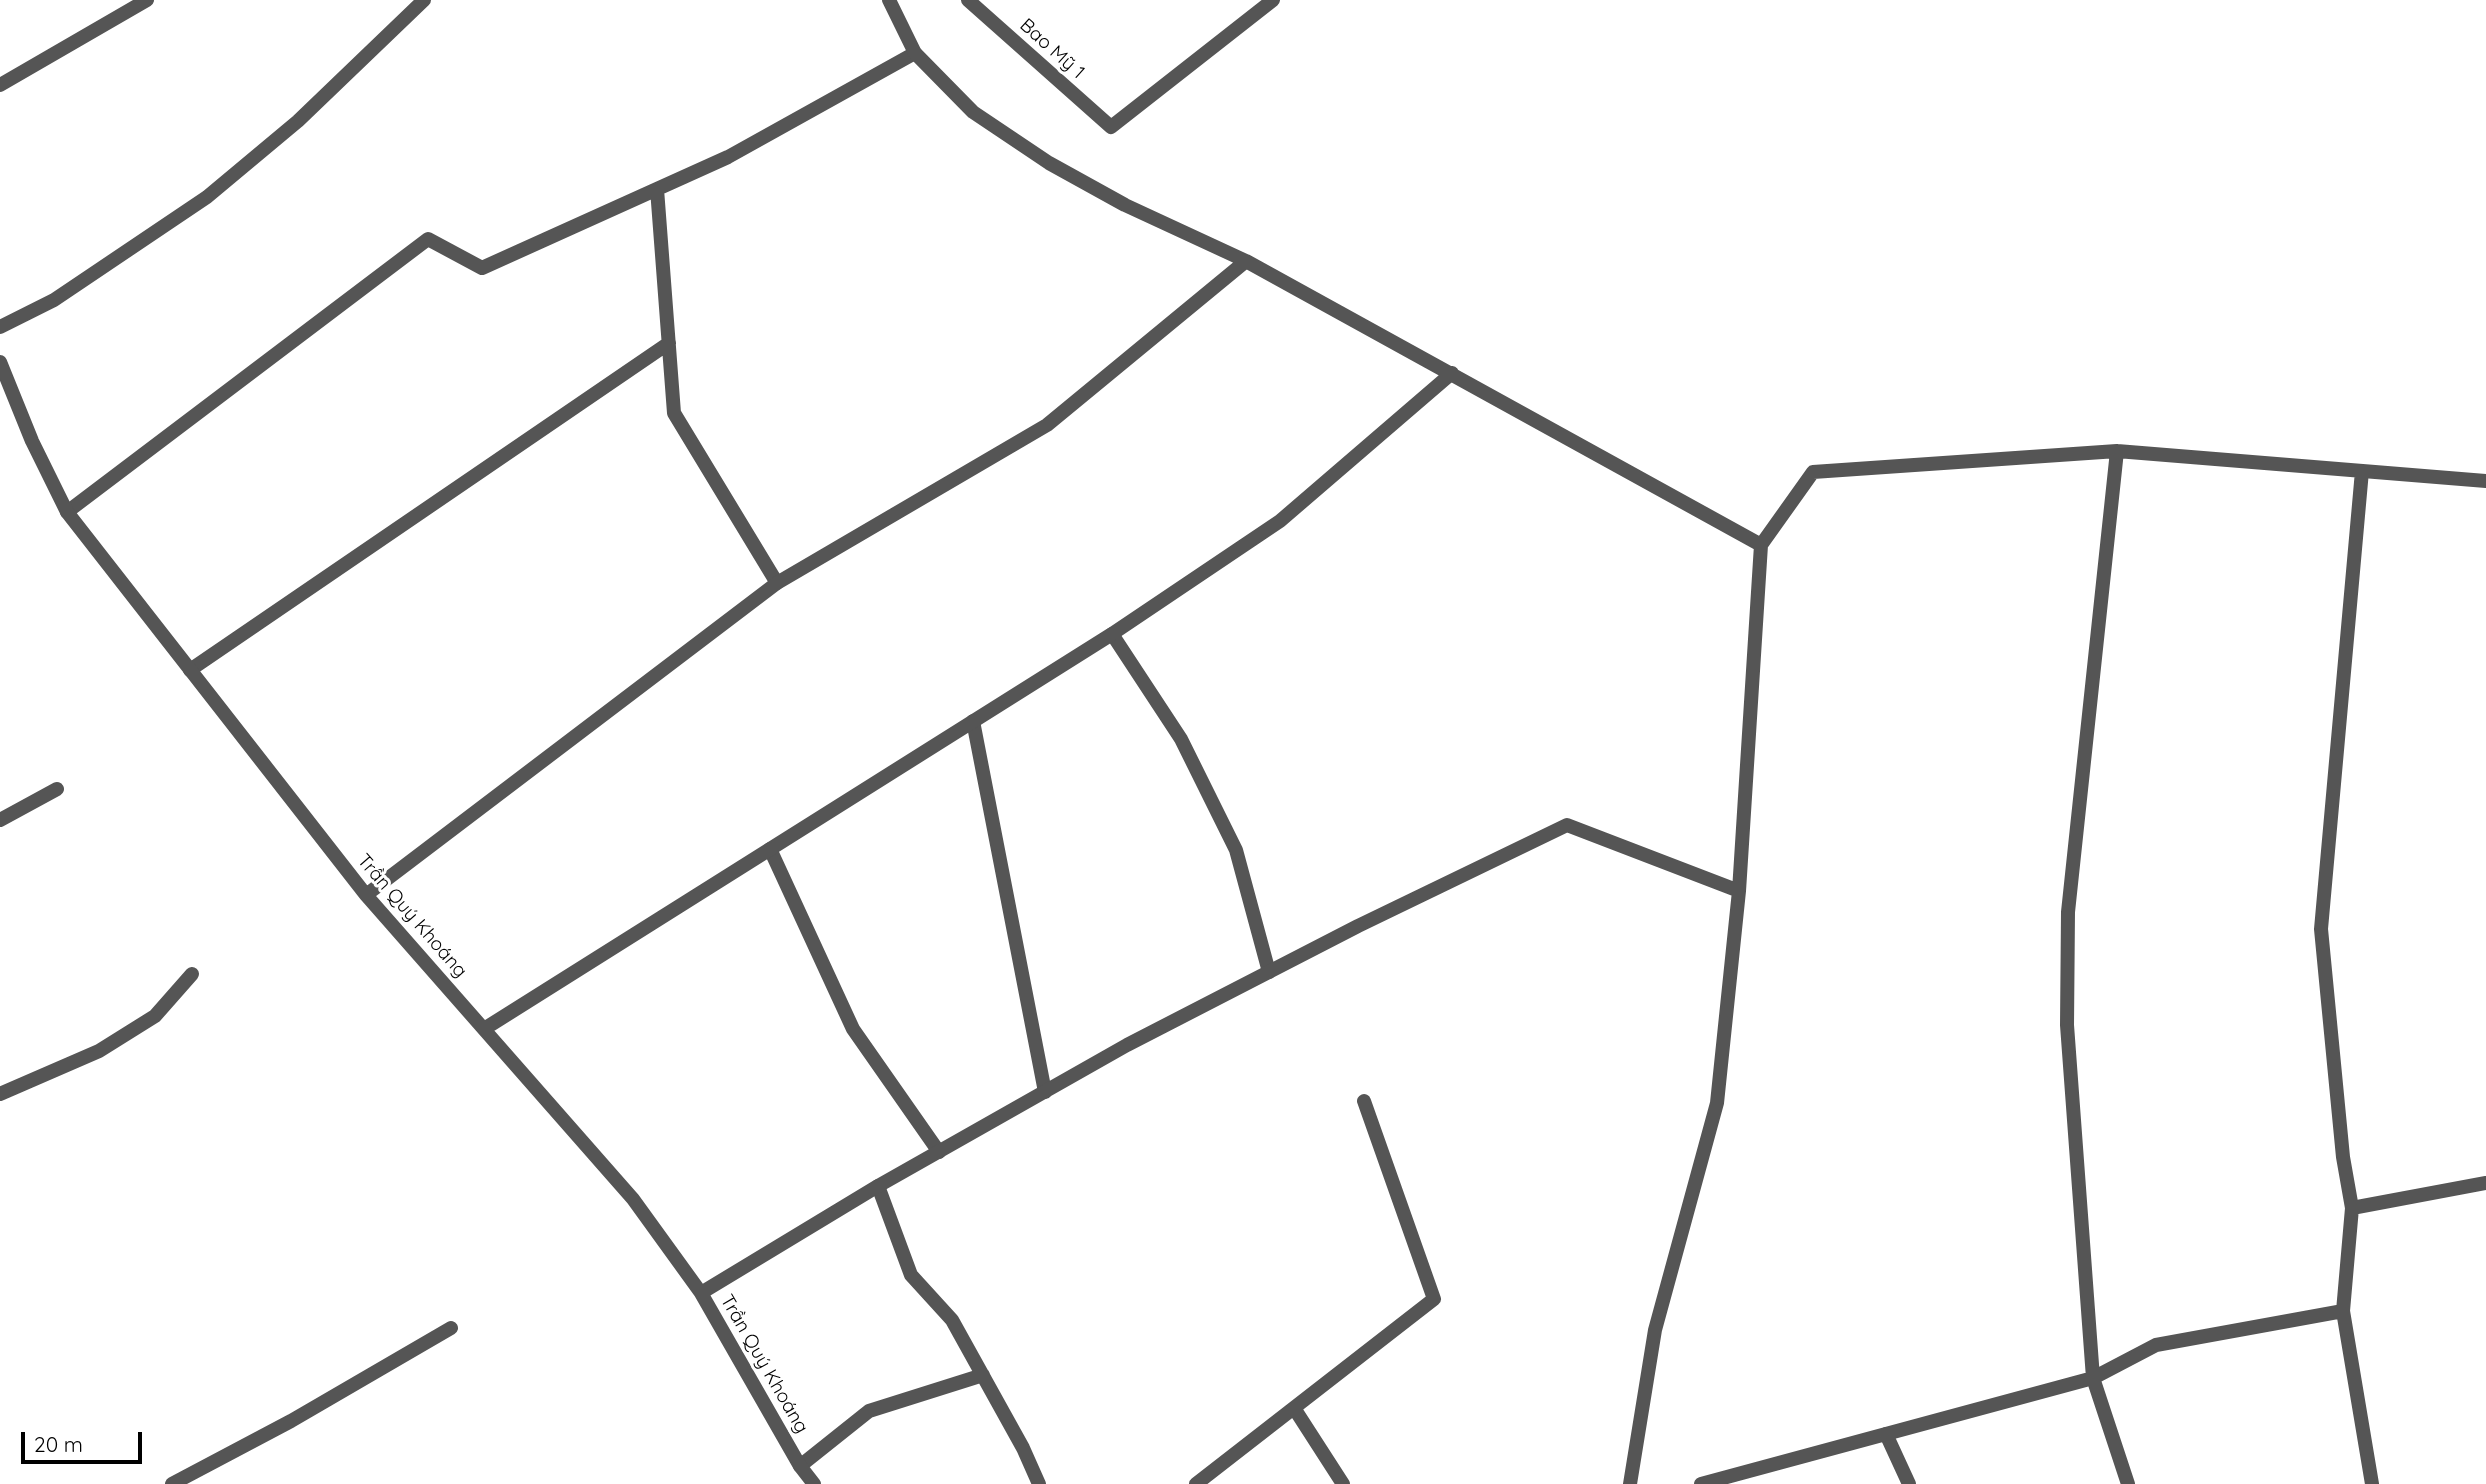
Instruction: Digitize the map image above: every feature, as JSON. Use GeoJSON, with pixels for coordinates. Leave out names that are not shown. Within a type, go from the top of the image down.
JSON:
{"type":"FeatureCollection","features":[{"type":"Feature","properties":{"kind":"street"},"geometry":{"type":"LineString","coordinates":[[0,85],[147,0]]}},
{"type":"Feature","properties":{"kind":"street"},"geometry":{"type":"LineString","coordinates":[[0,327],[54,300],[207,197],[298,121],[424,0]]}},
{"type":"Feature","properties":{"kind":"street"},"geometry":{"type":"LineString","coordinates":[[888,0],[915,53],[973,112],[1049,163],[1125,205],[1246,261],[1760,545]]}},
{"type":"Feature","properties":{"kind":"street","name":"Bao Mỹ 1"},"geometry":{"type":"LineString","coordinates":[[968,0],[1111,127],[1273,0]]}},
{"type":"Feature","properties":{"kind":"street"},"geometry":{"type":"LineString","coordinates":[[67,512],[428,239],[482,268],[728,157],[915,53]]}},
{"type":"Feature","properties":{"kind":"street"},"geometry":{"type":"LineString","coordinates":[[657,188],[674,413],[777,583]]}},
{"type":"Feature","properties":{"kind":"street"},"geometry":{"type":"LineString","coordinates":[[366,895],[777,583],[1047,425],[1246,261]]}},
{"type":"Feature","properties":{"kind":"street"},"geometry":{"type":"LineString","coordinates":[[190,670],[669,343]]}},
{"type":"Feature","properties":{"kind":"street","name":"Trần Quý Khoáng"},"geometry":{"type":"LineString","coordinates":[[0,362],[32,442],[67,512],[366,895],[633,1199],[701,1293],[800,1466],[814,1484]]}},
{"type":"Feature","properties":{"kind":"street"},"geometry":{"type":"LineString","coordinates":[[484,1029],[1112,634],[1280,521],[1452,373]]}},
{"type":"Feature","properties":{"kind":"street"},"geometry":{"type":"LineString","coordinates":[[2117,451],[2068,912],[2067,1024],[2093,1378],[2128,1484]]}},
{"type":"Feature","properties":{"kind":"street"},"geometry":{"type":"LineString","coordinates":[[1630,1484],[1655,1330],[1717,1103],[1739,891],[1760,545],[1813,472],[2117,451],[2486,481]]}},
{"type":"Feature","properties":{"kind":"street"},"geometry":{"type":"LineString","coordinates":[[2362,471],[2321,929],[2343,1157],[2352,1208],[2343,1311],[2372,1484]]}},
{"type":"Feature","properties":{"kind":"street"},"geometry":{"type":"LineString","coordinates":[[1112,634],[1181,739],[1236,850],[1269,972]]}},
{"type":"Feature","properties":{"kind":"street"},"geometry":{"type":"LineString","coordinates":[[973,722],[1045,1091]]}},
{"type":"Feature","properties":{"kind":"street"},"geometry":{"type":"LineString","coordinates":[[0,820],[57,789]]}},
{"type":"Feature","properties":{"kind":"street"},"geometry":{"type":"LineString","coordinates":[[701,1293],[878,1186],[1127,1045],[1358,926],[1567,825],[1739,891]]}},
{"type":"Feature","properties":{"kind":"street"},"geometry":{"type":"LineString","coordinates":[[769,849],[853,1029],[939,1152]]}},
{"type":"Feature","properties":{"kind":"street"},"geometry":{"type":"LineString","coordinates":[[0,1094],[99,1051],[155,1016],[192,974]]}},
{"type":"Feature","properties":{"kind":"street"},"geometry":{"type":"LineString","coordinates":[[1196,1484],[1434,1299],[1364,1101]]}},
{"type":"Feature","properties":{"kind":"street"},"geometry":{"type":"LineString","coordinates":[[2352,1208],[2486,1183]]}},
{"type":"Feature","properties":{"kind":"street"},"geometry":{"type":"LineString","coordinates":[[878,1186],[911,1275],[952,1320],[1023,1448],[1039,1484]]}},
{"type":"Feature","properties":{"kind":"street"},"geometry":{"type":"LineString","coordinates":[[1701,1484],[2093,1378],[2156,1345],[2343,1311]]}},
{"type":"Feature","properties":{"kind":"street"},"geometry":{"type":"LineString","coordinates":[[172,1484],[291,1421],[451,1328]]}},
{"type":"Feature","properties":{"kind":"street"},"geometry":{"type":"LineString","coordinates":[[800,1466],[869,1411],[983,1376]]}},
{"type":"Feature","properties":{"kind":"street"},"geometry":{"type":"LineString","coordinates":[[1294,1408],[1343,1484]]}},
{"type":"Feature","properties":{"kind":"street"},"geometry":{"type":"LineString","coordinates":[[1886,1434],[1909,1484]]}}]}
